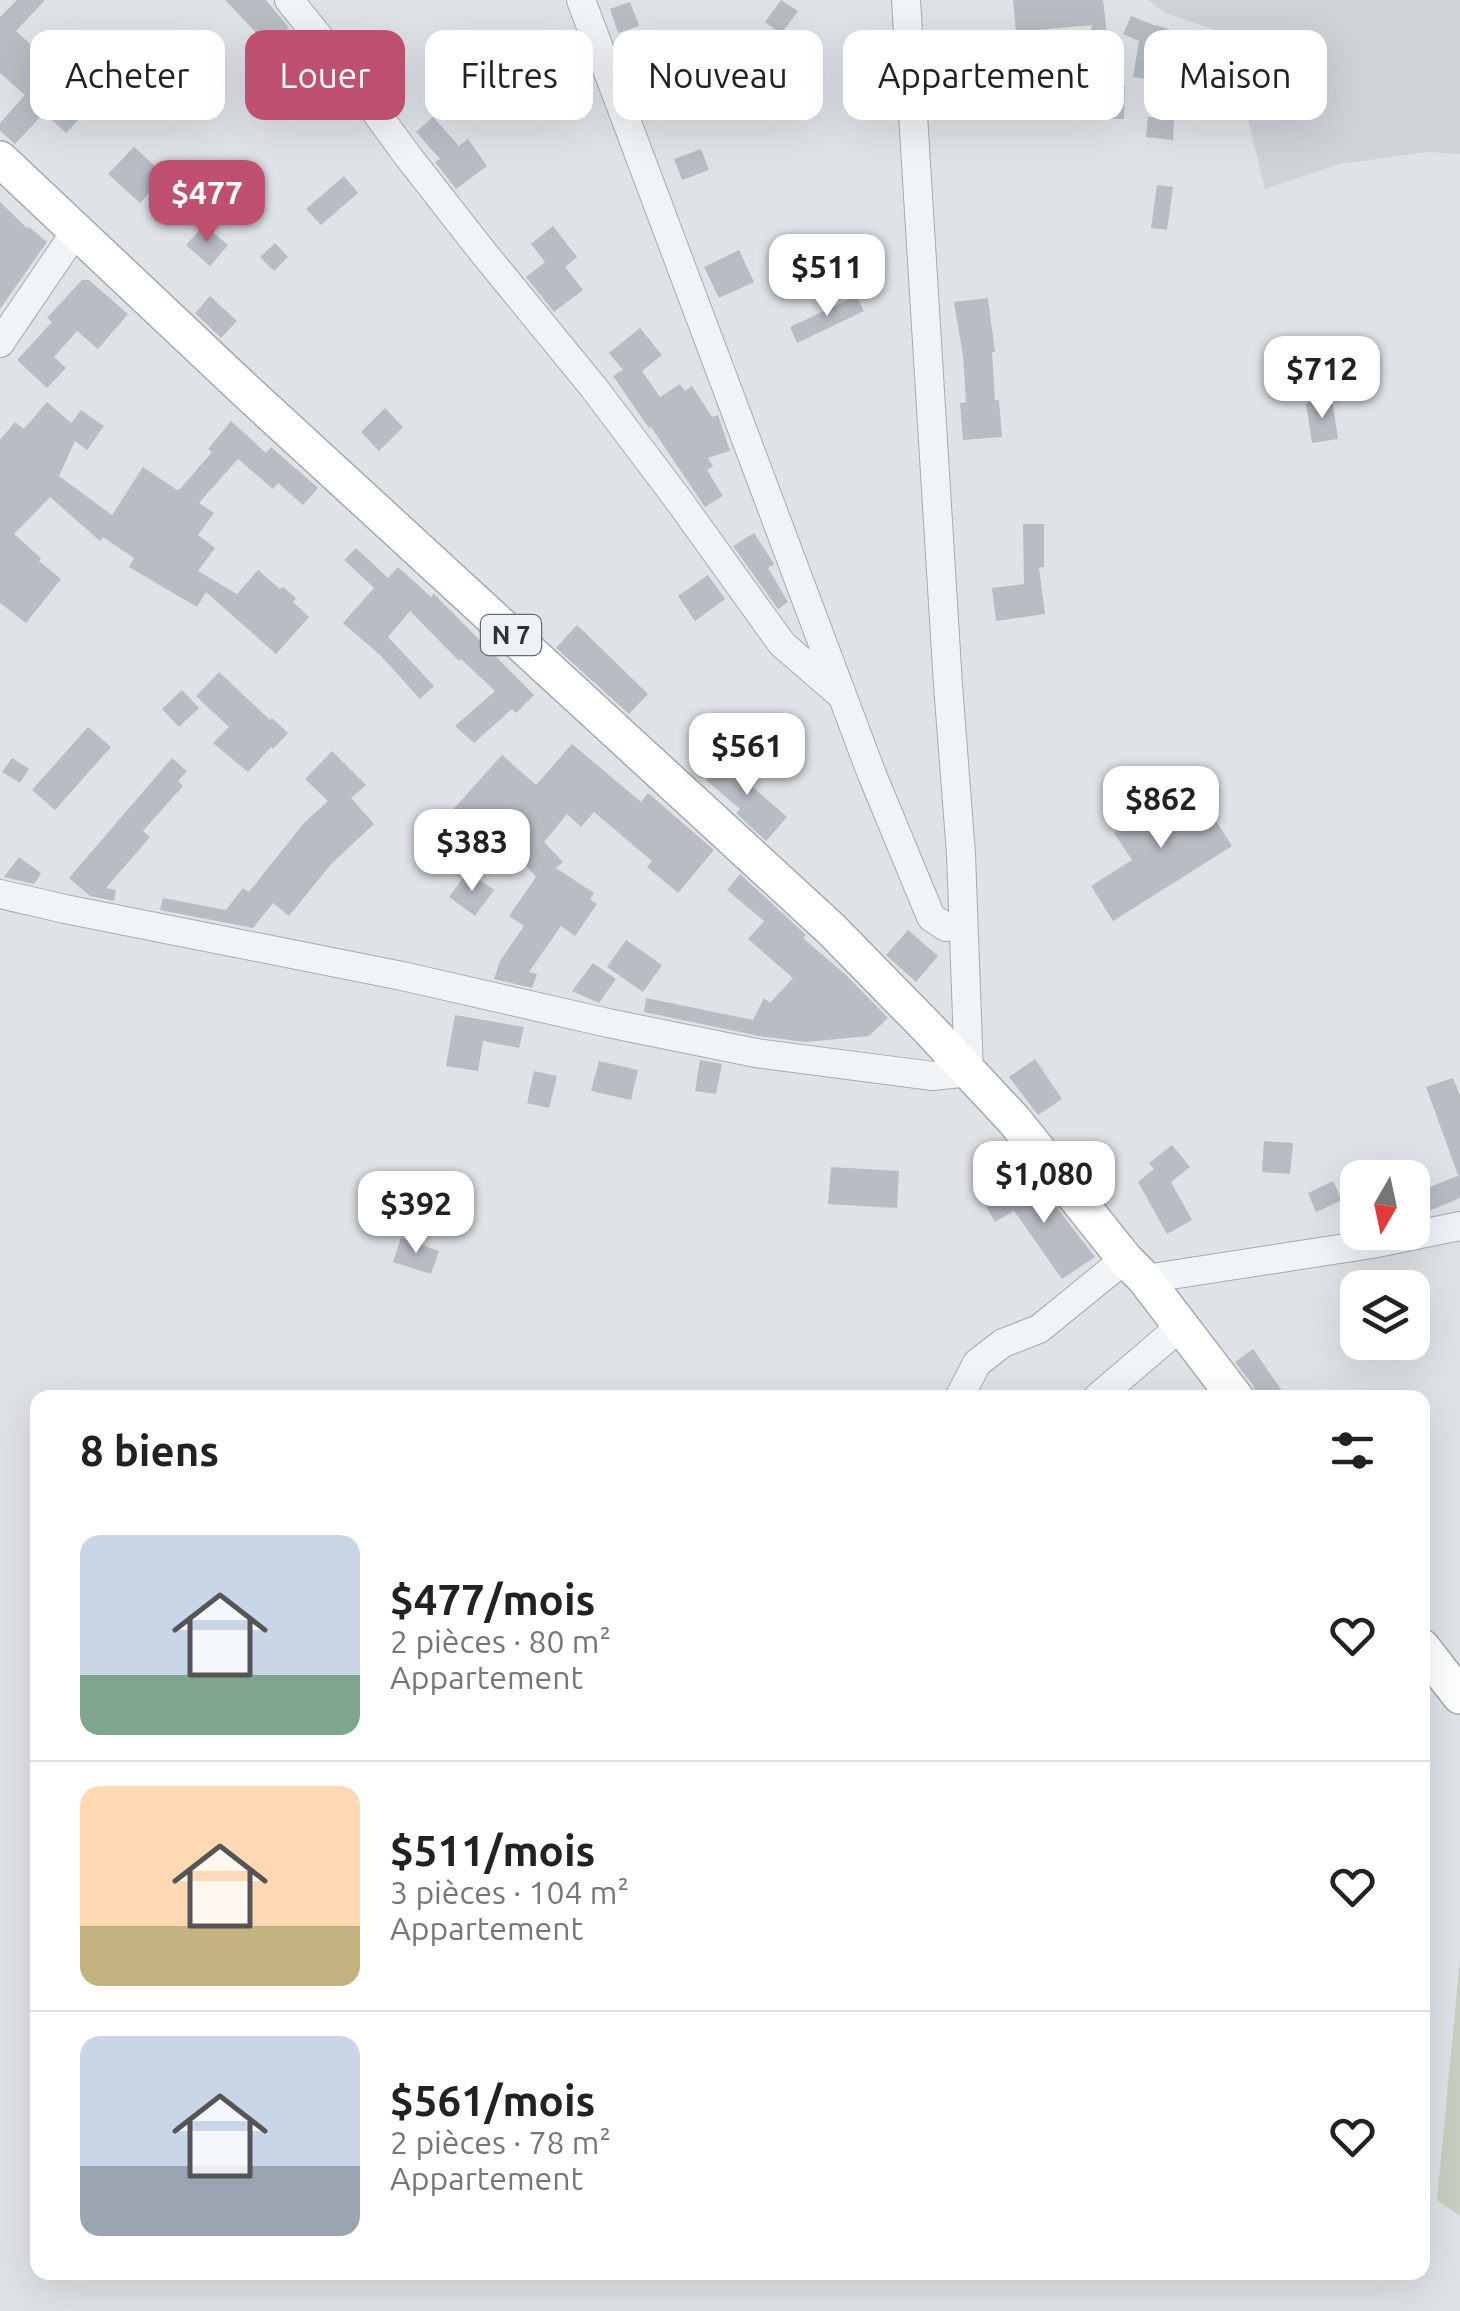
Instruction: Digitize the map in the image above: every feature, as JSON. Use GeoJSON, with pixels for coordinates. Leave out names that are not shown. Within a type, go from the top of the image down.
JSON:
{"type":"FeatureCollection","features":[{"type":"Feature","properties":{"kind":"main road","name":"N 7"},"geometry":{"type":"LineString","coordinates":[[0,159],[831,930],[1014,1120],[1230,1390]]}},
{"type":"Feature","properties":{"kind":"main road"},"geometry":{"type":"LineString","coordinates":[[1430,1657],[1460,1696]]}},
{"type":"Feature","properties":{"kind":"street"},"geometry":{"type":"LineString","coordinates":[[289,0],[482,252],[594,388],[782,644],[842,696]]}},
{"type":"Feature","properties":{"kind":"street"},"geometry":{"type":"LineString","coordinates":[[581,0],[842,696],[930,917],[946,927],[964,924]]}},
{"type":"Feature","properties":{"kind":"street"},"geometry":{"type":"LineString","coordinates":[[906,0],[908,30]]}},
{"type":"Feature","properties":{"kind":"street"},"geometry":{"type":"LineString","coordinates":[[0,894],[756,1053],[933,1076],[969,1072],[961,854],[914,120]]}},
{"type":"Feature","properties":{"kind":"street"},"geometry":{"type":"LineString","coordinates":[[0,343],[76,231]]}},
{"type":"Feature","properties":{"kind":"street"},"geometry":{"type":"LineString","coordinates":[[964,1390],[978,1363],[1003,1343],[1039,1329],[1135,1269],[1372,1244],[1460,1226]]}},
{"type":"Feature","properties":{"kind":"street"},"geometry":{"type":"LineString","coordinates":[[1106,1390],[1181,1326]]}},
{"type":"Feature","properties":{"kind":"shaded area"},"geometry":{"type":"Polygon","coordinates":[[[1147,0],[1460,0],[1460,154],[1427,152],[1340,164],[1265,189],[1248,120],[1327,120],[1327,30],[1215,30],[1166,13],[1147,0]]]}},
{"type":"Feature","properties":{"kind":"green space"},"geometry":{"type":"Polygon","coordinates":[[[1460,1959],[1460,2216],[1437,2200],[1460,1959]]]}},
{"type":"Feature","properties":{"kind":"building"},"geometry":{"type":"Polygon","coordinates":[[[17,0],[45,0],[16,31],[30,44],[30,120],[37,120],[15,144],[0,131],[0,123],[25,95],[0,73],[0,17],[17,0]]]}},
{"type":"Feature","properties":{"kind":"building"},"geometry":{"type":"Polygon","coordinates":[[[225,0],[266,0],[289,28],[254,30],[225,0]]]}},
{"type":"Feature","properties":{"kind":"building"},"geometry":{"type":"Polygon","coordinates":[[[781,0],[798,11],[784,30],[776,30],[765,22],[781,0]]]}},
{"type":"Feature","properties":{"kind":"building"},"geometry":{"type":"Polygon","coordinates":[[[1013,0],[1103,0],[1107,30],[1091,30],[1092,25],[1016,30],[1013,0]]]}},
{"type":"Feature","properties":{"kind":"building"},"geometry":{"type":"Polygon","coordinates":[[[630,2],[639,26],[617,30],[610,9],[630,2]]]}},
{"type":"Feature","properties":{"kind":"building"},"geometry":{"type":"Polygon","coordinates":[[[1131,16],[1171,30],[1144,30],[1144,79],[1133,77],[1139,41],[1124,32],[1131,16]]]}},
{"type":"Feature","properties":{"kind":"building"},"geometry":{"type":"Polygon","coordinates":[[[52,120],[78,120],[66,133],[52,120]]]}},
{"type":"Feature","properties":{"kind":"building"},"geometry":{"type":"Polygon","coordinates":[[[430,120],[436,120],[459,146],[468,139],[487,166],[456,189],[435,162],[440,159],[416,132],[430,120]]]}},
{"type":"Feature","properties":{"kind":"building"},"geometry":{"type":"Polygon","coordinates":[[[1148,120],[1174,120],[1173,140],[1146,137],[1148,120]]]}},
{"type":"Feature","properties":{"kind":"building"},"geometry":{"type":"Polygon","coordinates":[[[134,147],[165,175],[140,203],[108,174],[134,147]]]}},
{"type":"Feature","properties":{"kind":"building"},"geometry":{"type":"Polygon","coordinates":[[[701,149],[709,170],[682,180],[674,159],[701,149]]]}},
{"type":"Feature","properties":{"kind":"building"},"geometry":{"type":"Polygon","coordinates":[[[344,176],[358,193],[321,225],[306,209],[344,176]]]}},
{"type":"Feature","properties":{"kind":"building"},"geometry":{"type":"Polygon","coordinates":[[[1157,185],[1173,187],[1167,230],[1151,228],[1157,185]]]}},
{"type":"Feature","properties":{"kind":"building"},"geometry":{"type":"Polygon","coordinates":[[[0,202],[47,242],[0,309],[0,202]]]}},
{"type":"Feature","properties":{"kind":"building"},"geometry":{"type":"Polygon","coordinates":[[[204,225],[228,245],[210,266],[186,245],[204,225]]]}},
{"type":"Feature","properties":{"kind":"building"},"geometry":{"type":"Polygon","coordinates":[[[553,226],[577,257],[565,267],[583,290],[554,312],[526,277],[545,262],[531,244],[553,226]]]}},
{"type":"Feature","properties":{"kind":"building"},"geometry":{"type":"Polygon","coordinates":[[[863,240],[874,268],[858,274],[847,247],[863,240]]]}},
{"type":"Feature","properties":{"kind":"building"},"geometry":{"type":"Polygon","coordinates":[[[275,243],[288,257],[274,271],[260,257],[275,243]]]}},
{"type":"Feature","properties":{"kind":"building"},"geometry":{"type":"Polygon","coordinates":[[[739,250],[754,282],[719,298],[704,267],[739,250]]]}},
{"type":"Feature","properties":{"kind":"building"},"geometry":{"type":"Polygon","coordinates":[[[82,280],[89,280],[128,314],[98,349],[77,331],[54,357],[66,368],[47,388],[17,360],[52,322],[47,318],[82,280]]]}},
{"type":"Feature","properties":{"kind":"building"},"geometry":{"type":"Polygon","coordinates":[[[210,296],[237,321],[221,338],[195,313],[210,296]]]}},
{"type":"Feature","properties":{"kind":"building"},"geometry":{"type":"Polygon","coordinates":[[[856,296],[864,311],[797,343],[790,327],[856,296]]]}},
{"type":"Feature","properties":{"kind":"building"},"geometry":{"type":"Polygon","coordinates":[[[988,298],[995,352],[995,400],[999,400],[1002,437],[963,440],[963,356],[954,302],[988,298]]]}},
{"type":"Feature","properties":{"kind":"building"},"geometry":{"type":"Polygon","coordinates":[[[640,328],[662,355],[642,371],[660,397],[680,384],[685,391],[692,386],[712,417],[718,415],[730,451],[708,458],[713,466],[707,470],[723,496],[705,507],[613,376],[623,370],[609,353],[640,328]]]}},
{"type":"Feature","properties":{"kind":"building"},"geometry":{"type":"Polygon","coordinates":[[[1332,399],[1338,439],[1312,443],[1306,403],[1332,399]]]}},
{"type":"Feature","properties":{"kind":"building"},"geometry":{"type":"Polygon","coordinates":[[[47,402],[71,423],[81,410],[104,426],[87,450],[75,441],[59,476],[112,515],[143,467],[180,489],[212,452],[208,449],[231,421],[266,453],[271,447],[318,488],[303,505],[278,483],[273,489],[238,459],[199,503],[214,513],[198,535],[215,548],[198,571],[237,594],[258,570],[296,598],[293,602],[309,617],[276,654],[206,592],[197,607],[129,567],[134,558],[103,537],[100,541],[50,497],[14,534],[61,579],[26,623],[0,603],[0,440],[15,422],[24,429],[47,402]]]}},
{"type":"Feature","properties":{"kind":"building"},"geometry":{"type":"Polygon","coordinates":[[[385,408],[403,427],[379,451],[361,432],[385,408]]]}},
{"type":"Feature","properties":{"kind":"building"},"geometry":{"type":"Polygon","coordinates":[[[1023,524],[1044,524],[1044,567],[1039,568],[1045,614],[996,621],[992,588],[1024,584],[1023,524]]]}},
{"type":"Feature","properties":{"kind":"building"},"geometry":{"type":"Polygon","coordinates":[[[754,533],[774,564],[768,568],[788,602],[778,609],[733,546],[754,533]]]}},
{"type":"Feature","properties":{"kind":"building"},"geometry":{"type":"Polygon","coordinates":[[[356,548],[388,578],[398,567],[431,597],[434,594],[534,695],[474,743],[455,726],[495,691],[410,611],[388,637],[434,686],[420,699],[381,656],[343,623],[374,588],[344,560],[356,548]]]}},
{"type":"Feature","properties":{"kind":"building"},"geometry":{"type":"Polygon","coordinates":[[[708,575],[725,599],[695,621],[678,596],[708,575]]]}},
{"type":"Feature","properties":{"kind":"building"},"geometry":{"type":"Polygon","coordinates":[[[577,625],[648,694],[629,714],[556,648],[577,625]]]}},
{"type":"Feature","properties":{"kind":"building"},"geometry":{"type":"Polygon","coordinates":[[[219,672],[288,733],[248,772],[213,743],[229,727],[196,696],[219,672]]]}},
{"type":"Feature","properties":{"kind":"building"},"geometry":{"type":"Polygon","coordinates":[[[182,690],[199,708],[179,727],[162,709],[182,690]]]}},
{"type":"Feature","properties":{"kind":"building"},"geometry":{"type":"Polygon","coordinates":[[[88,727],[111,747],[55,810],[32,790],[88,727]]]}},
{"type":"Feature","properties":{"kind":"building"},"geometry":{"type":"Polygon","coordinates":[[[572,744],[641,802],[648,793],[714,850],[678,893],[647,867],[652,861],[594,812],[581,827],[567,814],[544,842],[563,862],[556,868],[594,893],[590,899],[597,904],[575,936],[561,926],[529,972],[537,974],[532,988],[494,979],[500,961],[524,926],[509,916],[536,877],[512,850],[510,853],[485,832],[470,849],[441,823],[502,755],[536,785],[572,744]]]}},
{"type":"Feature","properties":{"kind":"building"},"geometry":{"type":"Polygon","coordinates":[[[332,751],[366,785],[351,798],[374,824],[332,863],[289,916],[273,903],[253,928],[160,910],[163,898],[226,910],[243,888],[249,892],[304,823],[328,801],[305,779],[332,751]]]}},
{"type":"Feature","properties":{"kind":"building"},"geometry":{"type":"Polygon","coordinates":[[[728,755],[758,781],[753,787],[787,817],[766,841],[736,813],[740,809],[706,780],[728,755]]]}},
{"type":"Feature","properties":{"kind":"building"},"geometry":{"type":"Polygon","coordinates":[[[12,758],[29,769],[20,783],[2,772],[12,758]]]}},
{"type":"Feature","properties":{"kind":"building"},"geometry":{"type":"Polygon","coordinates":[[[172,758],[187,771],[178,781],[183,786],[143,831],[150,837],[106,888],[116,890],[114,901],[90,896],[69,878],[172,758]]]}},
{"type":"Feature","properties":{"kind":"building"},"geometry":{"type":"Polygon","coordinates":[[[1193,785],[1232,846],[1113,921],[1091,886],[1132,860],[1114,833],[1193,785]]]}},
{"type":"Feature","properties":{"kind":"building"},"geometry":{"type":"Polygon","coordinates":[[[19,857],[41,873],[34,884],[4,877],[19,857]]]}},
{"type":"Feature","properties":{"kind":"building"},"geometry":{"type":"Polygon","coordinates":[[[468,871],[494,890],[475,916],[449,897],[468,871]]]}},
{"type":"Feature","properties":{"kind":"building"},"geometry":{"type":"Polygon","coordinates":[[[740,874],[888,1018],[869,1036],[806,1042],[644,1012],[646,998],[753,1020],[764,998],[770,1003],[793,978],[748,939],[764,921],[727,890],[740,874]]]}},
{"type":"Feature","properties":{"kind":"building"},"geometry":{"type":"Polygon","coordinates":[[[908,930],[938,956],[916,982],[886,955],[908,930]]]}},
{"type":"Feature","properties":{"kind":"building"},"geometry":{"type":"Polygon","coordinates":[[[626,940],[662,965],[643,992],[607,967],[626,940]]]}},
{"type":"Feature","properties":{"kind":"building"},"geometry":{"type":"Polygon","coordinates":[[[593,963],[616,979],[599,1003],[572,991],[593,963]]]}},
{"type":"Feature","properties":{"kind":"building"},"geometry":{"type":"Polygon","coordinates":[[[455,1015],[524,1027],[519,1048],[483,1041],[478,1071],[446,1066],[455,1015]]]}},
{"type":"Feature","properties":{"kind":"building"},"geometry":{"type":"Polygon","coordinates":[[[1035,1059],[1062,1099],[1038,1115],[1009,1077],[1035,1059]]]}},
{"type":"Feature","properties":{"kind":"building"},"geometry":{"type":"Polygon","coordinates":[[[700,1060],[722,1064],[716,1094],[695,1091],[700,1060]]]}},
{"type":"Feature","properties":{"kind":"building"},"geometry":{"type":"Polygon","coordinates":[[[599,1061],[638,1070],[631,1100],[591,1091],[599,1061]]]}},
{"type":"Feature","properties":{"kind":"building"},"geometry":{"type":"Polygon","coordinates":[[[534,1071],[557,1076],[549,1108],[527,1103],[534,1071]]]}},
{"type":"Feature","properties":{"kind":"building"},"geometry":{"type":"Polygon","coordinates":[[[1453,1078],[1460,1096],[1460,1175],[1426,1087],[1453,1078]]]}},
{"type":"Feature","properties":{"kind":"building"},"geometry":{"type":"Polygon","coordinates":[[[1264,1141],[1293,1143],[1290,1174],[1262,1172],[1264,1141]]]}},
{"type":"Feature","properties":{"kind":"building"},"geometry":{"type":"Polygon","coordinates":[[[1172,1145],[1190,1167],[1171,1182],[1192,1220],[1167,1234],[1138,1182],[1154,1169],[1149,1163],[1172,1145]]]}},
{"type":"Feature","properties":{"kind":"building"},"geometry":{"type":"Polygon","coordinates":[[[831,1167],[899,1171],[897,1208],[828,1204],[831,1167]]]}},
{"type":"Feature","properties":{"kind":"building"},"geometry":{"type":"Polygon","coordinates":[[[1460,1175],[1460,1198],[1430,1210],[1430,1187],[1460,1175]]]}},
{"type":"Feature","properties":{"kind":"building"},"geometry":{"type":"Polygon","coordinates":[[[1033,1177],[1095,1257],[1062,1279],[1014,1211],[995,1222],[986,1207],[1033,1177]]]}},
{"type":"Feature","properties":{"kind":"building"},"geometry":{"type":"Polygon","coordinates":[[[1333,1181],[1340,1201],[1316,1212],[1308,1193],[1333,1181]]]}},
{"type":"Feature","properties":{"kind":"building"},"geometry":{"type":"Polygon","coordinates":[[[401,1238],[439,1251],[431,1274],[393,1262],[401,1238]]]}},
{"type":"Feature","properties":{"kind":"building"},"geometry":{"type":"Polygon","coordinates":[[[1253,1349],[1281,1390],[1255,1390],[1235,1362],[1253,1349]]]}}]}
